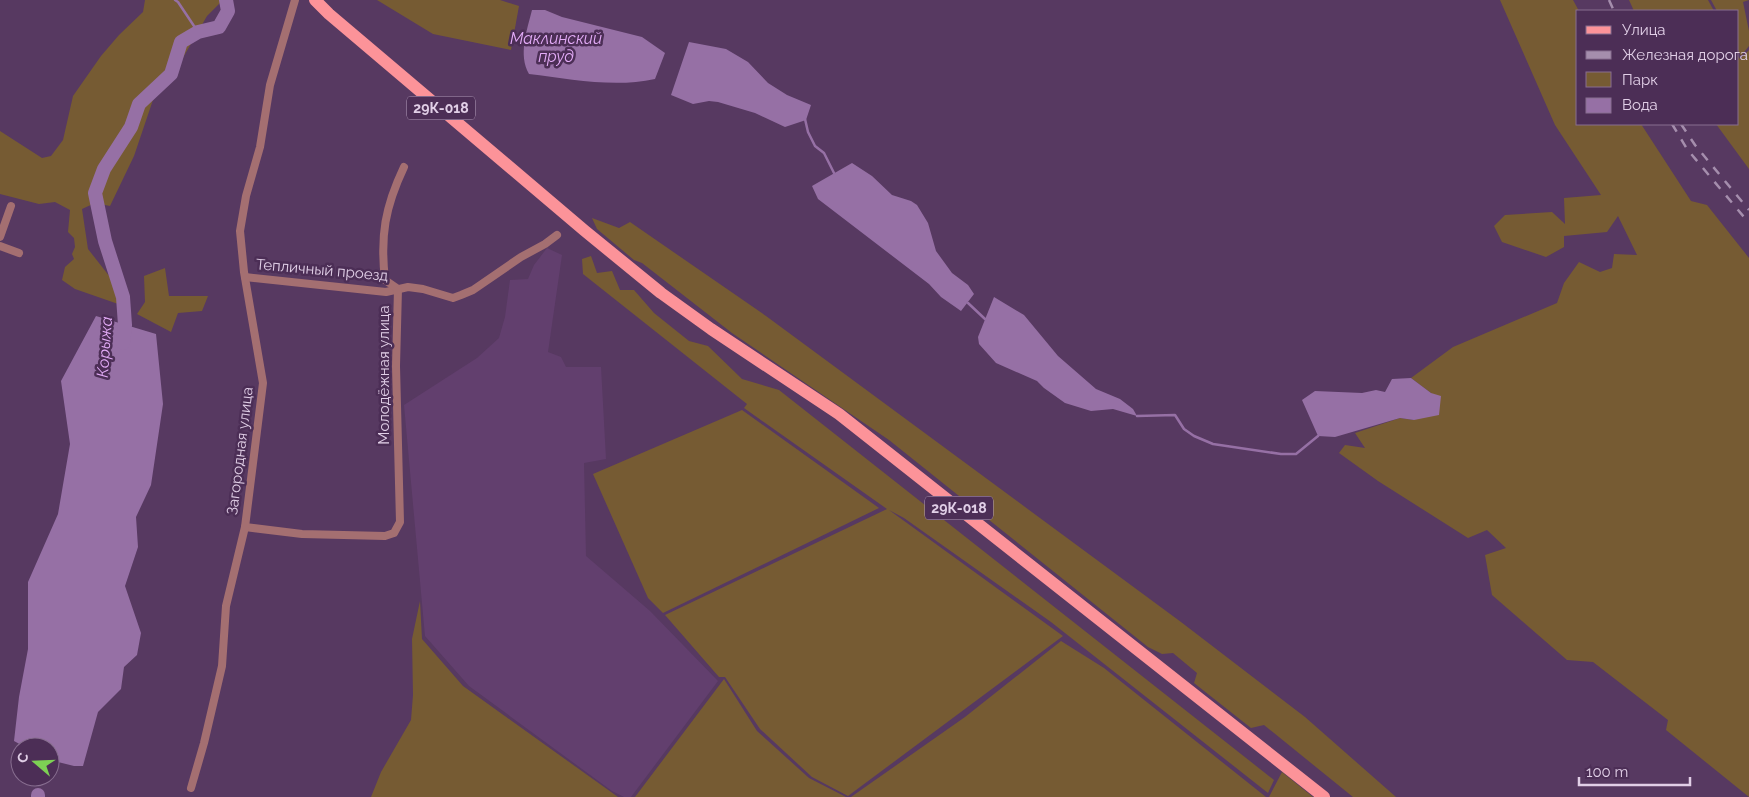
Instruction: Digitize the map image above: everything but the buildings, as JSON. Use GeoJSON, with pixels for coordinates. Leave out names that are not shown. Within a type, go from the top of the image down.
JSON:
{"type":"FeatureCollection","features":[{"type":"Feature","properties":{"kind":"main road","name":"29К-018"},"geometry":{"type":"LineString","coordinates":[[315,0],[329,14],[585,231],[661,293],[711,329],[839,414],[1324,797]]}},
{"type":"Feature","properties":{"kind":"street","name":"Загородная улица"},"geometry":{"type":"LineString","coordinates":[[191,788],[204,743],[222,666],[226,606],[245,527],[263,383],[245,277],[240,231],[246,196],[260,147],[270,86],[295,0]]}},
{"type":"Feature","properties":{"kind":"street","name":"Молодёжная улица"},"geometry":{"type":"LineString","coordinates":[[245,527],[302,534],[385,536],[394,533],[400,522],[396,366],[398,289],[385,280],[383,248],[384,224],[393,190],[404,166]]}},
{"type":"Feature","properties":{"kind":"street"},"geometry":{"type":"LineString","coordinates":[[0,237],[10,206]]}},
{"type":"Feature","properties":{"kind":"street","name":"Тепличный проезд"},"geometry":{"type":"LineString","coordinates":[[245,277],[386,292],[408,287],[423,289],[453,298],[473,290],[556,235]]}},
{"type":"Feature","properties":{"kind":"street"},"geometry":{"type":"LineString","coordinates":[[0,246],[19,253]]}},
{"type":"Feature","properties":{"kind":"shaded area"},"geometry":{"type":"Polygon","coordinates":[[[547,248],[562,255],[548,352],[561,357],[566,367],[601,367],[606,459],[584,463],[586,556],[650,611],[718,681],[631,797],[624,797],[612,791],[469,686],[425,636],[404,405],[477,358],[499,338],[505,317],[510,280],[528,279],[534,265],[547,248]]]}},
{"type":"Feature","properties":{"kind":"green space"},"geometry":{"type":"Polygon","coordinates":[[[145,0],[223,0],[207,16],[177,68],[156,91],[134,156],[110,206],[95,203],[82,209],[88,249],[121,291],[121,305],[75,289],[62,280],[65,267],[74,259],[72,254],[75,247],[74,238],[68,232],[70,210],[55,202],[39,204],[0,194],[0,131],[42,158],[51,156],[63,140],[73,96],[101,56],[143,12],[145,0]]]}},
{"type":"Feature","properties":{"kind":"green space"},"geometry":{"type":"Polygon","coordinates":[[[377,0],[500,0],[519,6],[511,50],[433,34],[377,0]]]}},
{"type":"Feature","properties":{"kind":"green space"},"geometry":{"type":"Polygon","coordinates":[[[1500,0],[1573,0],[1578,10],[1576,10],[1576,125],[1642,125],[1691,201],[1707,205],[1749,258],[1749,797],[1666,730],[1668,720],[1593,662],[1567,660],[1492,595],[1485,555],[1506,548],[1487,530],[1468,538],[1378,481],[1339,453],[1345,445],[1365,448],[1355,433],[1400,418],[1414,420],[1431,393],[1411,378],[1453,347],[1557,303],[1564,283],[1579,262],[1600,272],[1612,268],[1614,254],[1637,255],[1618,216],[1607,232],[1564,236],[1564,247],[1546,257],[1502,242],[1494,226],[1505,215],[1552,212],[1565,224],[1564,198],[1601,195],[1555,125],[1500,0]]]}},
{"type":"Feature","properties":{"kind":"green space"},"geometry":{"type":"Polygon","coordinates":[[[1629,0],[1708,0],[1713,10],[1634,10],[1629,0]]]}},
{"type":"Feature","properties":{"kind":"green space"},"geometry":{"type":"Polygon","coordinates":[[[1711,0],[1749,0],[1743,2],[1749,31],[1749,46],[1741,56],[1739,52],[1739,10],[1716,10],[1711,0]]]}},
{"type":"Feature","properties":{"kind":"green space"},"geometry":{"type":"Polygon","coordinates":[[[1749,50],[1749,169],[1717,125],[1739,125],[1739,58],[1740,59],[1749,50]]]}},
{"type":"Feature","properties":{"kind":"green space"},"geometry":{"type":"Polygon","coordinates":[[[592,218],[619,228],[630,222],[766,316],[1181,622],[1305,717],[1396,797],[1353,797],[1264,725],[1251,728],[1194,683],[1197,673],[1173,653],[1162,654],[1148,647],[889,440],[732,333],[642,263],[634,260],[597,229],[592,218]]]}},
{"type":"Feature","properties":{"kind":"green space"},"geometry":{"type":"Polygon","coordinates":[[[591,256],[597,273],[612,271],[620,290],[634,290],[654,313],[689,341],[708,346],[742,379],[779,390],[1274,780],[1268,793],[1051,622],[904,518],[889,510],[1063,636],[848,796],[812,777],[760,729],[725,677],[719,677],[665,615],[887,509],[744,408],[747,404],[583,274],[582,259],[591,256]]]}},
{"type":"Feature","properties":{"kind":"green space"},"geometry":{"type":"Polygon","coordinates":[[[165,268],[169,296],[208,296],[202,311],[178,313],[171,332],[137,314],[145,302],[144,276],[165,268]]]}},
{"type":"Feature","properties":{"kind":"green space"},"geometry":{"type":"Polygon","coordinates":[[[742,410],[879,508],[663,613],[648,598],[593,474],[742,410]]]}},
{"type":"Feature","properties":{"kind":"green space"},"geometry":{"type":"Polygon","coordinates":[[[420,601],[422,639],[463,686],[618,797],[371,797],[381,772],[411,720],[413,695],[412,639],[420,601]]]}},
{"type":"Feature","properties":{"kind":"green space"},"geometry":{"type":"Polygon","coordinates":[[[1061,641],[1104,668],[1266,797],[851,797],[965,717],[1061,641]]]}},
{"type":"Feature","properties":{"kind":"green space"},"geometry":{"type":"Polygon","coordinates":[[[724,679],[757,731],[809,778],[846,797],[635,797],[724,679]]]}},
{"type":"Feature","properties":{"kind":"green space"},"geometry":{"type":"Polygon","coordinates":[[[1282,772],[1313,797],[1269,797],[1282,772]]]}},
{"type":"Feature","properties":{"kind":"water","name":"Маклинский пруд"},"geometry":{"type":"Polygon","coordinates":[[[532,10],[545,10],[562,17],[642,37],[665,53],[655,79],[639,82],[608,83],[529,74],[524,59],[524,51],[532,10]]]}},
{"type":"Feature","properties":{"kind":"water"},"geometry":{"type":"Polygon","coordinates":[[[689,42],[726,49],[748,62],[768,83],[787,95],[811,105],[806,120],[785,127],[755,113],[718,102],[709,101],[693,104],[671,95],[689,42]]]}},
{"type":"Feature","properties":{"kind":"water"},"geometry":{"type":"Polygon","coordinates":[[[852,163],[872,176],[892,195],[917,205],[928,223],[936,251],[952,273],[968,285],[974,294],[961,311],[941,297],[929,284],[818,199],[812,186],[852,163]]]}},
{"type":"Feature","properties":{"kind":"water"},"geometry":{"type":"Polygon","coordinates":[[[994,297],[1024,315],[1058,356],[1096,389],[1120,399],[1133,409],[1137,416],[1113,409],[1091,411],[1065,403],[1037,381],[996,363],[979,344],[978,337],[994,297]]]}},
{"type":"Feature","properties":{"kind":"water"},"geometry":{"type":"Polygon","coordinates":[[[96,316],[156,334],[163,404],[151,485],[136,517],[138,547],[125,586],[141,633],[137,655],[124,667],[121,689],[98,712],[83,766],[60,762],[60,737],[14,737],[19,697],[28,649],[28,582],[58,514],[70,444],[61,381],[96,316]]]}},
{"type":"Feature","properties":{"kind":"water"},"geometry":{"type":"Polygon","coordinates":[[[1411,378],[1431,393],[1441,396],[1439,415],[1414,420],[1400,418],[1335,437],[1318,436],[1302,400],[1315,391],[1362,393],[1376,390],[1385,392],[1392,379],[1411,378]]]}},
{"type":"Feature","properties":{"kind":"waterway"},"geometry":{"type":"LineString","coordinates":[[175,0],[198,32]]}},
{"type":"Feature","properties":{"kind":"waterway","name":"Корыжа"},"geometry":{"type":"LineString","coordinates":[[123,343],[125,325],[123,297],[105,241],[95,193],[104,169],[131,127],[139,104],[171,74],[181,42],[198,32],[219,27],[228,11],[226,0]]}},
{"type":"Feature","properties":{"kind":"waterway"},"geometry":{"type":"LineString","coordinates":[[805,119],[808,132],[815,146],[824,153],[834,173]]}},
{"type":"Feature","properties":{"kind":"waterway"},"geometry":{"type":"LineString","coordinates":[[968,303],[985,319]]}},
{"type":"Feature","properties":{"kind":"waterway"},"geometry":{"type":"LineString","coordinates":[[1137,416],[1175,415],[1184,429],[1194,436],[1213,444],[1281,454],[1296,454],[1318,436]]}},
{"type":"Feature","properties":{"kind":"railway"},"geometry":{"type":"LineString","coordinates":[[1609,0],[1614,10]]}},
{"type":"Feature","properties":{"kind":"railway"},"geometry":{"type":"LineString","coordinates":[[1673,125],[1687,149],[1749,223]]}},
{"type":"Feature","properties":{"kind":"railway"},"geometry":{"type":"LineString","coordinates":[[1682,125],[1695,145],[1749,210]]}}]}
